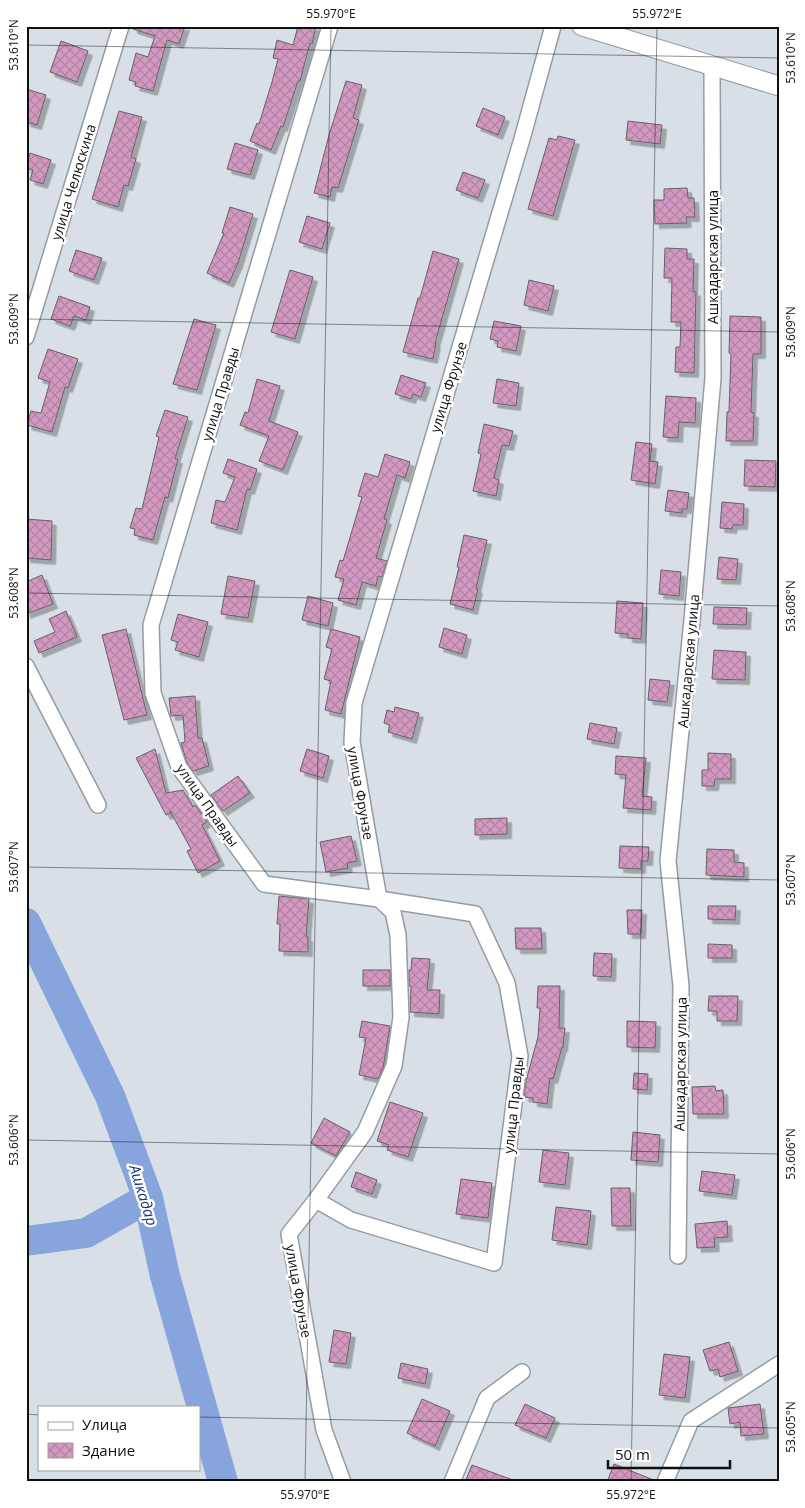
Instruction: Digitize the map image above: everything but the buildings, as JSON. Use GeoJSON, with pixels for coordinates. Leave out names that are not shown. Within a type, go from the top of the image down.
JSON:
{"type":"FeatureCollection","features":[{"type":"Feature","properties":{"kind":"street","name":"улица Челюскина"},"geometry":{"type":"LineString","coordinates":[[26,337],[121,26]]}},
{"type":"Feature","properties":{"kind":"street","name":"улица Правды"},"geometry":{"type":"LineString","coordinates":[[316,1200],[351,1220],[494,1263],[520,1056],[507,983],[475,914],[264,884],[178,767],[153,693],[151,625],[330,26]]}},
{"type":"Feature","properties":{"kind":"street","name":"улица Фрунзе"},"geometry":{"type":"LineString","coordinates":[[343,1482],[324,1430],[289,1234],[365,1132],[394,1066],[401,1017],[398,935],[394,912],[379,899],[352,742],[354,703],[522,139],[552,26]]}},
{"type":"Feature","properties":{"kind":"street"},"geometry":{"type":"LineString","coordinates":[[582,26],[779,86]]}},
{"type":"Feature","properties":{"kind":"street","name":"Ашкадарская улица"},"geometry":{"type":"LineString","coordinates":[[678,1256],[681,986],[668,861],[692,620],[713,378],[712,65]]}},
{"type":"Feature","properties":{"kind":"street"},"geometry":{"type":"LineString","coordinates":[[26,666],[98,805]]}},
{"type":"Feature","properties":{"kind":"street"},"geometry":{"type":"LineString","coordinates":[[665,1482],[691,1421],[779,1364]]}},
{"type":"Feature","properties":{"kind":"street"},"geometry":{"type":"LineString","coordinates":[[452,1482],[487,1398],[522,1372]]}},
{"type":"Feature","properties":{"kind":"waterway","name":"Ашкадар"},"geometry":{"type":"LineString","coordinates":[[26,923],[110,1096],[148,1198],[165,1276],[223,1482]]}},
{"type":"Feature","properties":{"kind":"waterway"},"geometry":{"type":"LineString","coordinates":[[26,1241],[86,1233],[148,1198]]}}]}
